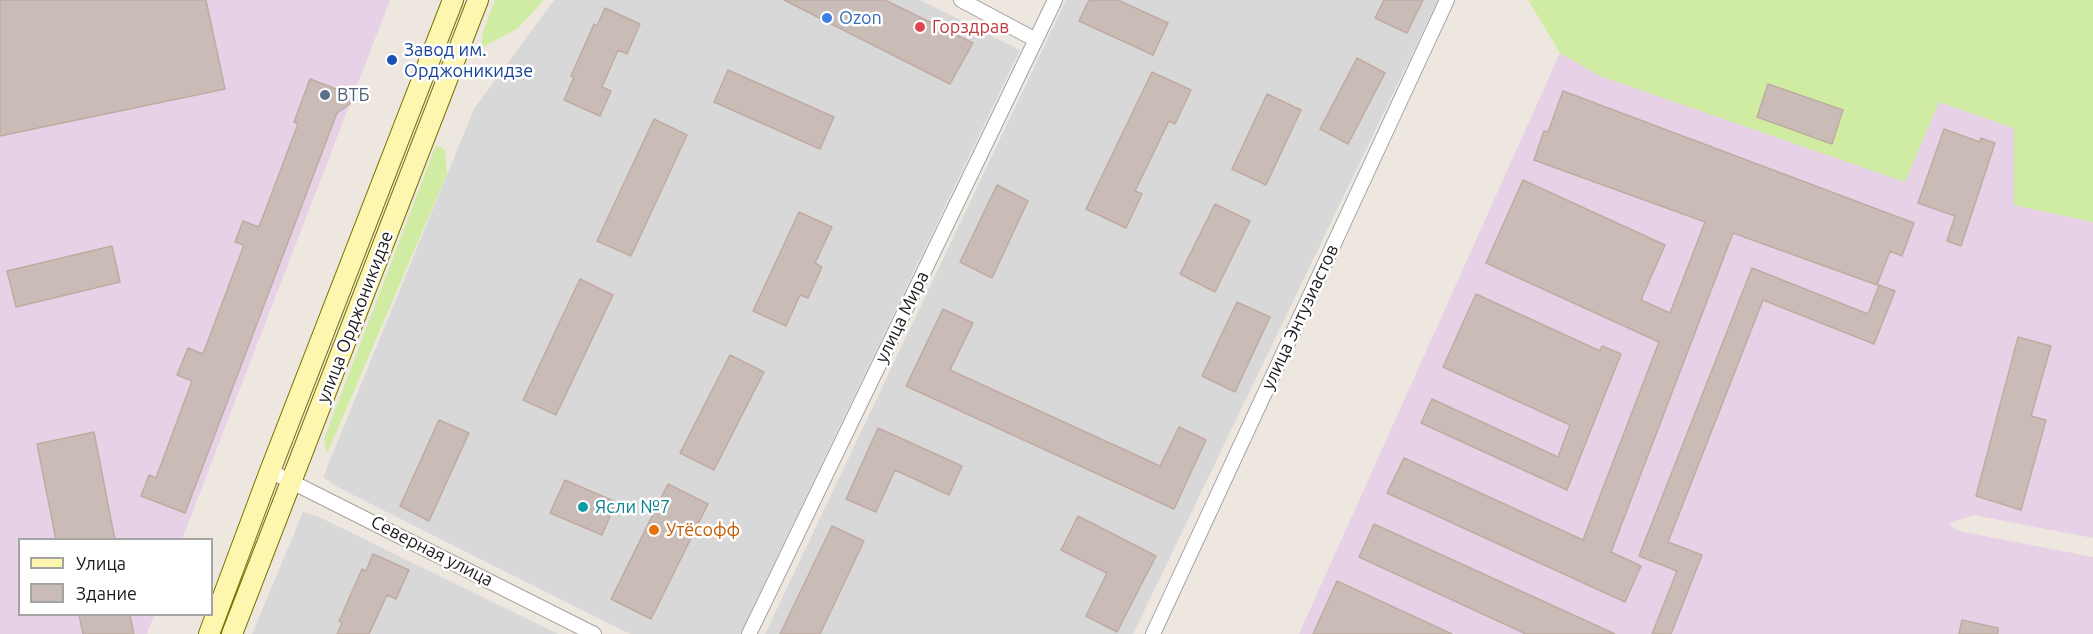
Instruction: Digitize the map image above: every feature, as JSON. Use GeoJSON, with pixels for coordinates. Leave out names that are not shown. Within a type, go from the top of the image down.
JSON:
{"type":"FeatureCollection","features":[{"type":"Feature","properties":{"kind":"main road","name":"улица Орджоникидзе"},"geometry":{"type":"LineString","coordinates":[[209,634],[453,0]]}},
{"type":"Feature","properties":{"kind":"main road","name":"улица Орджоникидзе"},"geometry":{"type":"LineString","coordinates":[[231,634],[478,0]]}},
{"type":"Feature","properties":{"kind":"street"},"geometry":{"type":"LineString","coordinates":[[961,0],[1036,40]]}},
{"type":"Feature","properties":{"kind":"street","name":"улица Мира"},"geometry":{"type":"LineString","coordinates":[[748,634],[1055,0]]}},
{"type":"Feature","properties":{"kind":"street","name":"улица Энтузиастов"},"geometry":{"type":"LineString","coordinates":[[1153,634],[1447,0]]}},
{"type":"Feature","properties":{"kind":"street","name":"Северная улица"},"geometry":{"type":"LineString","coordinates":[[270,471],[594,634]]}},
{"type":"Feature","properties":{"kind":"shaded area"},"geometry":{"type":"Polygon","coordinates":[[[0,0],[390,0],[182,538],[18,538],[18,616],[154,616],[147,634],[0,634],[0,0]]]}},
{"type":"Feature","properties":{"kind":"shaded area"},"geometry":{"type":"Polygon","coordinates":[[[554,0],[920,0],[1020,50],[740,634],[630,634],[337,487],[323,477],[474,109],[554,0]]]}},
{"type":"Feature","properties":{"kind":"shaded area"},"geometry":{"type":"Polygon","coordinates":[[[1066,0],[1438,0],[1133,634],[765,634],[1066,0]]]}},
{"type":"Feature","properties":{"kind":"shaded area"},"geometry":{"type":"Polygon","coordinates":[[[1560,53],[1601,76],[1905,181],[1939,102],[2015,128],[2014,205],[2093,222],[2093,538],[1973,515],[1948,524],[1959,531],[2093,557],[2093,634],[1299,634],[1560,53]]]}},
{"type":"Feature","properties":{"kind":"shaded area"},"geometry":{"type":"Polygon","coordinates":[[[303,512],[319,517],[558,634],[252,634],[303,512]]]}},
{"type":"Feature","properties":{"kind":"green space"},"geometry":{"type":"Polygon","coordinates":[[[495,0],[544,0],[518,28],[481,48],[483,31],[495,0]]]}},
{"type":"Feature","properties":{"kind":"green space"},"geometry":{"type":"Polygon","coordinates":[[[1528,0],[2093,0],[2093,222],[2014,205],[2014,128],[1939,102],[1905,182],[1600,76],[1560,53],[1528,0]]]}},
{"type":"Feature","properties":{"kind":"green space"},"geometry":{"type":"Polygon","coordinates":[[[436,145],[445,150],[447,174],[327,454],[324,439],[436,145]]]}},
{"type":"Feature","properties":{"kind":"building"},"geometry":{"type":"Polygon","coordinates":[[[0,0],[206,0],[225,89],[0,136],[0,0]]]}},
{"type":"Feature","properties":{"kind":"building"},"geometry":{"type":"Polygon","coordinates":[[[784,0],[885,0],[973,43],[950,84],[784,0]]]}},
{"type":"Feature","properties":{"kind":"building"},"geometry":{"type":"Polygon","coordinates":[[[1089,0],[1118,0],[1168,23],[1153,55],[1079,21],[1089,0]]]}},
{"type":"Feature","properties":{"kind":"building"},"geometry":{"type":"Polygon","coordinates":[[[1384,0],[1423,0],[1407,33],[1375,18],[1384,0]]]}},
{"type":"Feature","properties":{"kind":"building"},"geometry":{"type":"Polygon","coordinates":[[[605,8],[640,24],[627,54],[618,50],[602,87],[611,91],[600,116],[564,100],[574,77],[571,76],[594,24],[597,26],[605,8]]]}},
{"type":"Feature","properties":{"kind":"building"},"geometry":{"type":"Polygon","coordinates":[[[1357,58],[1385,73],[1348,144],[1320,129],[1357,58]]]}},
{"type":"Feature","properties":{"kind":"building"},"geometry":{"type":"Polygon","coordinates":[[[728,70],[834,117],[820,149],[714,102],[728,70]]]}},
{"type":"Feature","properties":{"kind":"building"},"geometry":{"type":"Polygon","coordinates":[[[1152,72],[1191,90],[1175,124],[1169,121],[1135,191],[1142,194],[1126,228],[1086,209],[1152,72]]]}},
{"type":"Feature","properties":{"kind":"building"},"geometry":{"type":"Polygon","coordinates":[[[310,79],[344,92],[350,99],[350,104],[337,113],[185,513],[141,496],[149,475],[156,478],[192,381],[177,375],[188,348],[203,354],[244,245],[235,242],[243,221],[259,227],[298,124],[294,122],[310,79]]]}},
{"type":"Feature","properties":{"kind":"building"},"geometry":{"type":"Polygon","coordinates":[[[1768,84],[1843,110],[1832,144],[1757,117],[1768,84]]]}},
{"type":"Feature","properties":{"kind":"building"},"geometry":{"type":"Polygon","coordinates":[[[1563,91],[1914,223],[1902,256],[1890,251],[1877,285],[1733,233],[1611,552],[1641,566],[1625,602],[1387,493],[1404,458],[1583,540],[1659,342],[1486,263],[1523,180],[1665,245],[1641,300],[1670,313],[1705,222],[1534,160],[1544,131],[1548,132],[1563,91]]]}},
{"type":"Feature","properties":{"kind":"building"},"geometry":{"type":"Polygon","coordinates":[[[1267,94],[1301,110],[1266,185],[1232,169],[1267,94]]]}},
{"type":"Feature","properties":{"kind":"building"},"geometry":{"type":"Polygon","coordinates":[[[654,119],[687,135],[631,256],[597,241],[654,119]]]}},
{"type":"Feature","properties":{"kind":"building"},"geometry":{"type":"Polygon","coordinates":[[[1944,129],[1980,142],[1981,138],[1995,143],[1961,246],[1947,241],[1955,216],[1918,203],[1944,129]]]}},
{"type":"Feature","properties":{"kind":"building"},"geometry":{"type":"Polygon","coordinates":[[[997,185],[1028,201],[992,278],[960,262],[997,185]]]}},
{"type":"Feature","properties":{"kind":"building"},"geometry":{"type":"Polygon","coordinates":[[[1215,204],[1250,221],[1215,292],[1180,274],[1215,204]]]}},
{"type":"Feature","properties":{"kind":"building"},"geometry":{"type":"Polygon","coordinates":[[[799,212],[832,227],[815,263],[822,267],[808,298],[800,295],[786,326],[753,311],[799,212]]]}},
{"type":"Feature","properties":{"kind":"building"},"geometry":{"type":"Polygon","coordinates":[[[112,246],[120,282],[16,307],[7,271],[112,246]]]}},
{"type":"Feature","properties":{"kind":"building"},"geometry":{"type":"Polygon","coordinates":[[[1752,268],[1868,314],[1879,285],[1895,291],[1874,344],[1763,300],[1668,542],[1702,555],[1671,634],[1652,634],[1677,571],[1639,556],[1752,268]]]}},
{"type":"Feature","properties":{"kind":"building"},"geometry":{"type":"Polygon","coordinates":[[[580,279],[613,295],[556,415],[523,400],[580,279]]]}},
{"type":"Feature","properties":{"kind":"building"},"geometry":{"type":"Polygon","coordinates":[[[1476,294],[1600,351],[1602,346],[1621,354],[1567,490],[1421,423],[1432,399],[1558,457],[1570,425],[1443,367],[1476,294]]]}},
{"type":"Feature","properties":{"kind":"building"},"geometry":{"type":"Polygon","coordinates":[[[1237,302],[1270,317],[1235,392],[1202,376],[1237,302]]]}},
{"type":"Feature","properties":{"kind":"building"},"geometry":{"type":"Polygon","coordinates":[[[943,309],[973,323],[950,370],[1160,466],[1179,427],[1206,440],[1174,509],[906,386],[943,309]]]}},
{"type":"Feature","properties":{"kind":"building"},"geometry":{"type":"Polygon","coordinates":[[[2018,337],[2051,346],[2031,416],[2046,420],[2021,510],[1976,496],[2018,337]]]}},
{"type":"Feature","properties":{"kind":"building"},"geometry":{"type":"Polygon","coordinates":[[[730,355],[764,372],[714,470],[680,453],[730,355]]]}},
{"type":"Feature","properties":{"kind":"building"},"geometry":{"type":"Polygon","coordinates":[[[439,420],[469,433],[429,521],[400,506],[439,420]]]}},
{"type":"Feature","properties":{"kind":"building"},"geometry":{"type":"Polygon","coordinates":[[[878,428],[962,466],[949,495],[895,470],[876,512],[846,499],[878,428]]]}},
{"type":"Feature","properties":{"kind":"building"},"geometry":{"type":"Polygon","coordinates":[[[94,432],[115,538],[56,538],[37,444],[94,432]]]}},
{"type":"Feature","properties":{"kind":"building","name":"Ясли №7"},"geometry":{"type":"Polygon","coordinates":[[[565,480],[616,502],[602,535],[550,513],[565,480]]]}},
{"type":"Feature","properties":{"kind":"building"},"geometry":{"type":"Polygon","coordinates":[[[668,484],[708,504],[651,619],[611,599],[668,484]]]}},
{"type":"Feature","properties":{"kind":"building"},"geometry":{"type":"Polygon","coordinates":[[[1078,516],[1156,556],[1117,632],[1086,616],[1107,573],[1061,550],[1078,516]]]}},
{"type":"Feature","properties":{"kind":"building"},"geometry":{"type":"Polygon","coordinates":[[[1374,524],[1615,634],[1526,634],[1359,557],[1374,524]]]}},
{"type":"Feature","properties":{"kind":"building"},"geometry":{"type":"Polygon","coordinates":[[[832,526],[864,541],[820,634],[780,634],[832,526]]]}},
{"type":"Feature","properties":{"kind":"building"},"geometry":{"type":"Polygon","coordinates":[[[373,554],[409,570],[396,599],[387,595],[369,634],[337,634],[342,623],[339,621],[362,569],[366,571],[373,554]]]}},
{"type":"Feature","properties":{"kind":"building"},"geometry":{"type":"Polygon","coordinates":[[[1337,581],[1452,634],[1313,634],[1337,581]]]}},
{"type":"Feature","properties":{"kind":"building"},"geometry":{"type":"Polygon","coordinates":[[[79,616],[130,616],[134,634],[83,634],[79,616]]]}},
{"type":"Feature","properties":{"kind":"building"},"geometry":{"type":"Polygon","coordinates":[[[1962,620],[1998,628],[1998,634],[1959,634],[1962,620]]]}},
{"type":"Feature","properties":{"kind":"place","name":"Ozon"},"geometry":{"type":"Point","coordinates":[827,18]}},
{"type":"Feature","properties":{"kind":"place","name":"Горздрав"},"geometry":{"type":"Point","coordinates":[920,27]}},
{"type":"Feature","properties":{"kind":"place","name":"Завод им. Орджоникидзе"},"geometry":{"type":"Point","coordinates":[392,60]}},
{"type":"Feature","properties":{"kind":"place","name":"ВТБ"},"geometry":{"type":"Point","coordinates":[325,95]}},
{"type":"Feature","properties":{"kind":"place","name":"Ясли №7"},"geometry":{"type":"Point","coordinates":[583,507]}},
{"type":"Feature","properties":{"kind":"place","name":"Утёсофф"},"geometry":{"type":"Point","coordinates":[654,530]}}]}
